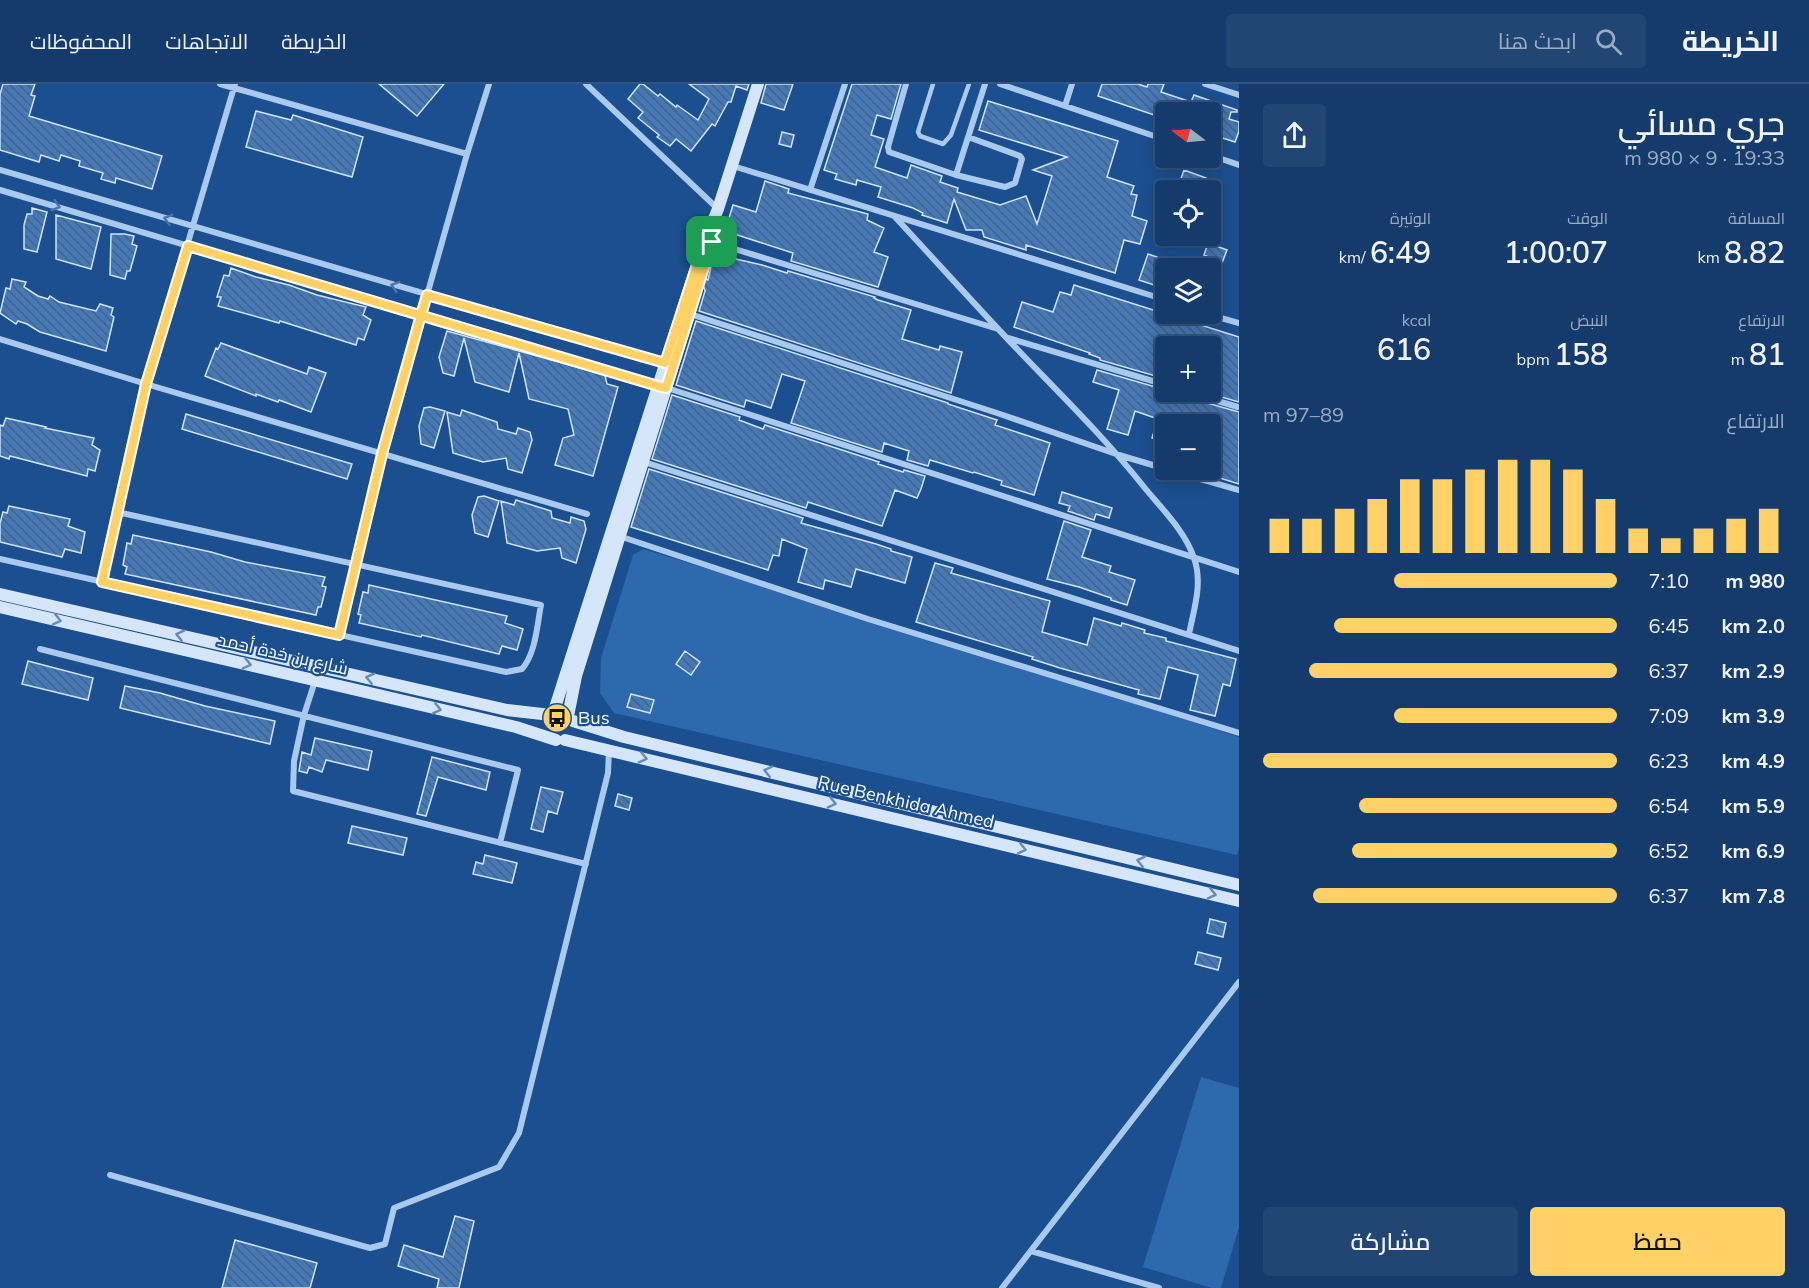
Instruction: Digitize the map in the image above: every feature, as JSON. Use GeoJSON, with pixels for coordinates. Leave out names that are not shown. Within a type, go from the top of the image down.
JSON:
{"type":"FeatureCollection","features":[{"type":"Feature","properties":{"kind":"main road"},"geometry":{"type":"LineString","coordinates":[[662,387],[644,462],[615,535],[576,676],[570,718],[573,729],[569,737],[560,740],[551,739],[546,731],[545,722],[552,714],[615,535],[758,84]]}},
{"type":"Feature","properties":{"kind":"main road"},"geometry":{"type":"LineString","coordinates":[[0,594],[507,710],[552,714],[561,712],[570,718],[624,737],[1238,882]]}},
{"type":"Feature","properties":{"kind":"main road","name":"شارع بن خدة أحمد"},"geometry":{"type":"LineString","coordinates":[[0,608],[516,727],[560,740]]}},
{"type":"Feature","properties":{"kind":"main road","name":"Rue Benkhida Ahmed"},"geometry":{"type":"LineString","coordinates":[[560,740],[1239,901]]}},
{"type":"Feature","properties":{"kind":"street"},"geometry":{"type":"LineString","coordinates":[[220,84],[234,86],[467,154]]}},
{"type":"Feature","properties":{"kind":"street"},"geometry":{"type":"LineString","coordinates":[[339,635],[382,454],[489,84]]}},
{"type":"Feature","properties":{"kind":"street"},"geometry":{"type":"LineString","coordinates":[[586,84],[718,209]]}},
{"type":"Feature","properties":{"kind":"street"},"geometry":{"type":"LineString","coordinates":[[810,190],[845,84]]}},
{"type":"Feature","properties":{"kind":"street"},"geometry":{"type":"LineString","coordinates":[[906,84],[888,147],[890,152],[956,175],[1005,187],[1015,183],[1022,159],[1020,156],[968,137]]}},
{"type":"Feature","properties":{"kind":"street"},"geometry":{"type":"LineString","coordinates":[[956,175],[985,84]]}},
{"type":"Feature","properties":{"kind":"street"},"geometry":{"type":"LineString","coordinates":[[1000,84],[1155,136]]}},
{"type":"Feature","properties":{"kind":"street"},"geometry":{"type":"LineString","coordinates":[[1065,106],[1072,84]]}},
{"type":"Feature","properties":{"kind":"street"},"geometry":{"type":"LineString","coordinates":[[1205,84],[1239,95]]}},
{"type":"Feature","properties":{"kind":"street"},"geometry":{"type":"LineString","coordinates":[[102,582],[146,384],[234,86]]}},
{"type":"Feature","properties":{"kind":"street"},"geometry":{"type":"LineString","coordinates":[[1221,159],[1239,165]]}},
{"type":"Feature","properties":{"kind":"street"},"geometry":{"type":"LineString","coordinates":[[733,166],[1155,297]]}},
{"type":"Feature","properties":{"kind":"street"},"geometry":{"type":"LineString","coordinates":[[0,170],[669,364]]}},
{"type":"Feature","properties":{"kind":"street"},"geometry":{"type":"LineString","coordinates":[[0,190],[662,387],[1239,572]]}},
{"type":"Feature","properties":{"kind":"street"},"geometry":{"type":"LineString","coordinates":[[894,216],[1119,455],[1178,529],[1194,558],[1199,585],[1189,634]]}},
{"type":"Feature","properties":{"kind":"street"},"geometry":{"type":"LineString","coordinates":[[708,241],[998,329]]}},
{"type":"Feature","properties":{"kind":"street"},"geometry":{"type":"LineString","coordinates":[[1221,318],[1239,323]]}},
{"type":"Feature","properties":{"kind":"street"},"geometry":{"type":"LineString","coordinates":[[684,321],[997,413],[1155,466]]}},
{"type":"Feature","properties":{"kind":"street"},"geometry":{"type":"LineString","coordinates":[[1007,338],[1155,382]]}},
{"type":"Feature","properties":{"kind":"street"},"geometry":{"type":"LineString","coordinates":[[0,339],[588,514]]}},
{"type":"Feature","properties":{"kind":"street"},"geometry":{"type":"LineString","coordinates":[[1221,402],[1238,407]]}},
{"type":"Feature","properties":{"kind":"street"},"geometry":{"type":"LineString","coordinates":[[644,462],[1239,651]]}},
{"type":"Feature","properties":{"kind":"street"},"geometry":{"type":"LineString","coordinates":[[1205,480],[1239,490]]}},
{"type":"Feature","properties":{"kind":"street"},"geometry":{"type":"LineString","coordinates":[[0,559],[506,672],[522,669],[528,663],[541,605],[117,512]]}},
{"type":"Feature","properties":{"kind":"street"},"geometry":{"type":"LineString","coordinates":[[615,535],[887,625],[1239,733]]}},
{"type":"Feature","properties":{"kind":"street"},"geometry":{"type":"LineString","coordinates":[[40,649],[518,770],[500,843]]}},
{"type":"Feature","properties":{"kind":"street"},"geometry":{"type":"LineString","coordinates":[[315,681],[304,715],[294,760],[293,791],[586,864]]}},
{"type":"Feature","properties":{"kind":"street"},"geometry":{"type":"LineString","coordinates":[[110,1175],[369,1248],[385,1244],[394,1208],[499,1167],[519,1133],[608,773],[609,750]]}},
{"type":"Feature","properties":{"kind":"street"},"geometry":{"type":"LineString","coordinates":[[1002,1288],[1239,982]]}},
{"type":"Feature","properties":{"kind":"street"},"geometry":{"type":"LineString","coordinates":[[1031,1251],[1159,1288]]}},
{"type":"Feature","properties":{"kind":"lane"},"geometry":{"type":"LineString","coordinates":[[933,84],[918,132],[920,136],[943,144],[951,135],[969,84]]}},
{"type":"Feature","properties":{"kind":"shaded area"},"geometry":{"type":"Polygon","coordinates":[[[643,549],[1239,737],[1239,848],[1237,855],[614,713],[600,693],[601,658],[633,555],[643,549]]]}},
{"type":"Feature","properties":{"kind":"shaded area"},"geometry":{"type":"Polygon","coordinates":[[[1201,1077],[1239,1088],[1239,1227],[1221,1288],[1212,1288],[1143,1267],[1201,1077]]]}},
{"type":"Feature","properties":{"kind":"building"},"geometry":{"type":"Polygon","coordinates":[[[3,84],[35,84],[31,95],[35,96],[29,116],[162,156],[152,189],[116,178],[115,183],[101,179],[103,173],[79,166],[80,161],[61,155],[59,161],[41,155],[39,162],[0,150],[0,94],[3,84]]]}},
{"type":"Feature","properties":{"kind":"building"},"geometry":{"type":"Polygon","coordinates":[[[379,84],[444,84],[417,116],[379,84]]]}},
{"type":"Feature","properties":{"kind":"building"},"geometry":{"type":"Polygon","coordinates":[[[640,84],[658,96],[660,94],[698,120],[709,99],[689,84],[749,84],[747,90],[736,86],[731,102],[728,102],[715,126],[712,124],[691,151],[676,139],[670,146],[638,118],[643,112],[628,99],[640,84]]]}},
{"type":"Feature","properties":{"kind":"building"},"geometry":{"type":"Polygon","coordinates":[[[766,84],[793,84],[784,110],[761,103],[766,84]]]}},
{"type":"Feature","properties":{"kind":"building"},"geometry":{"type":"Polygon","coordinates":[[[852,84],[901,84],[891,119],[877,115],[871,135],[884,139],[875,167],[907,178],[911,165],[942,176],[940,182],[958,188],[957,192],[1000,205],[1026,196],[1037,224],[1052,176],[1033,170],[1067,157],[979,130],[988,101],[1118,141],[1107,177],[1134,186],[1131,194],[1137,195],[1132,216],[1147,221],[1140,244],[1124,240],[1115,273],[1026,245],[1026,250],[984,237],[982,230],[966,230],[954,199],[947,223],[922,215],[923,213],[913,208],[878,197],[881,187],[857,180],[856,185],[835,179],[837,174],[824,170],[852,84]]]}},
{"type":"Feature","properties":{"kind":"building"},"geometry":{"type":"Polygon","coordinates":[[[1102,84],[1138,84],[1147,87],[1148,84],[1164,84],[1161,92],[1191,102],[1155,102],[1155,115],[1098,96],[1102,84]]]}},
{"type":"Feature","properties":{"kind":"building"},"geometry":{"type":"Polygon","coordinates":[[[1194,95],[1214,102],[1191,102],[1194,95]]]}},
{"type":"Feature","properties":{"kind":"building"},"geometry":{"type":"Polygon","coordinates":[[[1221,104],[1237,110],[1237,112],[1231,112],[1229,119],[1239,122],[1235,142],[1221,138],[1221,104]]]}},
{"type":"Feature","properties":{"kind":"building"},"geometry":{"type":"Polygon","coordinates":[[[256,111],[291,120],[293,115],[363,137],[352,177],[246,147],[256,111]]]}},
{"type":"Feature","properties":{"kind":"building"},"geometry":{"type":"Polygon","coordinates":[[[782,132],[794,135],[791,147],[779,144],[782,132]]]}},
{"type":"Feature","properties":{"kind":"building"},"geometry":{"type":"Polygon","coordinates":[[[1184,170],[1206,178],[1205,180],[1180,180],[1184,170]]]}},
{"type":"Feature","properties":{"kind":"building"},"geometry":{"type":"Polygon","coordinates":[[[765,181],[789,189],[788,193],[868,214],[867,220],[884,228],[874,252],[888,257],[878,287],[791,261],[793,253],[725,231],[733,205],[756,212],[765,181]]]}},
{"type":"Feature","properties":{"kind":"building"},"geometry":{"type":"Polygon","coordinates":[[[32,208],[47,212],[37,252],[24,249],[24,225],[27,214],[32,214],[32,208]]]}},
{"type":"Feature","properties":{"kind":"building"},"geometry":{"type":"Polygon","coordinates":[[[56,215],[101,227],[91,269],[56,259],[56,215]]]}},
{"type":"Feature","properties":{"kind":"building"},"geometry":{"type":"Polygon","coordinates":[[[111,234],[134,236],[132,244],[137,246],[130,271],[127,271],[125,279],[110,275],[111,234]]]}},
{"type":"Feature","properties":{"kind":"building"},"geometry":{"type":"Polygon","coordinates":[[[1207,246],[1227,250],[1222,263],[1221,258],[1204,255],[1207,246]]]}},
{"type":"Feature","properties":{"kind":"building"},"geometry":{"type":"Polygon","coordinates":[[[714,254],[787,273],[788,271],[911,310],[902,339],[939,350],[940,346],[962,352],[951,393],[699,311],[705,291],[703,284],[705,279],[708,280],[714,254]]]}},
{"type":"Feature","properties":{"kind":"building"},"geometry":{"type":"Polygon","coordinates":[[[1148,254],[1160,258],[1155,258],[1155,285],[1139,280],[1148,254]]]}},
{"type":"Feature","properties":{"kind":"building"},"geometry":{"type":"Polygon","coordinates":[[[231,268],[317,295],[366,307],[363,315],[371,320],[364,340],[358,338],[356,345],[280,321],[279,323],[218,306],[221,297],[217,297],[224,275],[229,276],[231,268]]]}},
{"type":"Feature","properties":{"kind":"building"},"geometry":{"type":"Polygon","coordinates":[[[12,279],[26,282],[24,287],[48,299],[50,296],[59,302],[96,311],[100,304],[113,308],[111,315],[114,317],[106,351],[40,332],[18,321],[16,324],[0,313],[6,288],[10,289],[12,279]]]}},
{"type":"Feature","properties":{"kind":"building"},"geometry":{"type":"Polygon","coordinates":[[[1074,285],[1155,311],[1155,324],[1198,324],[1239,337],[1239,402],[1221,397],[1221,336],[1155,336],[1155,376],[1100,360],[1090,353],[1014,327],[1022,302],[1053,312],[1060,292],[1071,295],[1074,285]]]}},
{"type":"Feature","properties":{"kind":"building"},"geometry":{"type":"Polygon","coordinates":[[[696,321],[948,403],[997,420],[995,425],[1050,443],[1034,495],[1001,485],[1002,481],[974,472],[930,460],[928,466],[907,460],[909,451],[884,443],[882,452],[791,423],[805,381],[782,374],[771,408],[746,400],[744,407],[676,385],[696,321]]]}},
{"type":"Feature","properties":{"kind":"building"},"geometry":{"type":"Polygon","coordinates":[[[447,331],[605,375],[607,384],[618,387],[593,476],[555,465],[563,438],[574,435],[568,409],[529,399],[519,353],[509,392],[475,382],[464,338],[454,376],[443,373],[439,357],[447,331]]]}},
{"type":"Feature","properties":{"kind":"building"},"geometry":{"type":"Polygon","coordinates":[[[221,343],[307,374],[309,367],[326,373],[311,412],[279,400],[278,402],[256,394],[256,396],[205,376],[216,348],[218,349],[221,343]]]}},
{"type":"Feature","properties":{"kind":"building"},"geometry":{"type":"Polygon","coordinates":[[[1097,370],[1155,387],[1155,402],[1204,402],[1239,412],[1239,484],[1221,478],[1221,414],[1155,414],[1155,418],[1135,411],[1128,435],[1107,429],[1119,390],[1093,382],[1097,370]]]}},
{"type":"Feature","properties":{"kind":"building"},"geometry":{"type":"Polygon","coordinates":[[[672,395],[740,417],[739,420],[763,429],[765,425],[903,472],[904,470],[925,476],[921,489],[917,498],[895,490],[882,526],[808,502],[806,508],[652,459],[672,395]]]}},
{"type":"Feature","properties":{"kind":"building"},"geometry":{"type":"Polygon","coordinates":[[[430,407],[445,411],[434,448],[421,444],[419,426],[424,408],[430,407]]]}},
{"type":"Feature","properties":{"kind":"building"},"geometry":{"type":"Polygon","coordinates":[[[462,410],[497,422],[498,429],[516,434],[518,428],[530,432],[532,440],[522,473],[508,469],[506,458],[483,462],[453,453],[447,412],[460,416],[462,410]]]}},
{"type":"Feature","properties":{"kind":"building"},"geometry":{"type":"Polygon","coordinates":[[[186,414],[352,464],[347,479],[182,429],[186,414]]]}},
{"type":"Feature","properties":{"kind":"building"},"geometry":{"type":"Polygon","coordinates":[[[6,418],[94,438],[92,445],[100,450],[95,471],[88,469],[87,476],[10,456],[9,459],[0,456],[0,425],[3,426],[6,418]]]}},
{"type":"Feature","properties":{"kind":"building"},"geometry":{"type":"Polygon","coordinates":[[[649,469],[803,518],[801,523],[876,544],[912,557],[905,583],[856,569],[851,587],[825,580],[823,589],[798,582],[807,549],[782,539],[779,556],[773,555],[768,570],[631,527],[649,469]]]}},
{"type":"Feature","properties":{"kind":"building"},"geometry":{"type":"Polygon","coordinates":[[[1062,492],[1112,508],[1109,518],[1096,514],[1094,520],[1068,511],[1070,506],[1059,503],[1062,492]]]}},
{"type":"Feature","properties":{"kind":"building"},"geometry":{"type":"Polygon","coordinates":[[[484,496],[499,501],[488,537],[475,533],[472,515],[478,497],[484,496]]]}},
{"type":"Feature","properties":{"kind":"building"},"geometry":{"type":"Polygon","coordinates":[[[516,500],[551,511],[552,518],[570,523],[571,517],[584,521],[586,529],[576,563],[562,558],[560,548],[537,551],[507,543],[501,501],[514,505],[516,500]]]}},
{"type":"Feature","properties":{"kind":"building"},"geometry":{"type":"Polygon","coordinates":[[[9,506],[70,519],[68,526],[85,532],[81,553],[65,549],[62,557],[0,542],[0,523],[3,512],[7,513],[9,506]]]}},
{"type":"Feature","properties":{"kind":"building"},"geometry":{"type":"Polygon","coordinates":[[[1064,521],[1091,530],[1082,557],[1111,566],[1109,572],[1135,580],[1127,605],[1079,587],[1047,579],[1064,521]]]}},
{"type":"Feature","properties":{"kind":"building"},"geometry":{"type":"Polygon","coordinates":[[[133,535],[245,562],[325,577],[322,586],[326,587],[321,607],[318,607],[316,615],[125,574],[127,567],[123,565],[127,543],[131,544],[133,535]]]}},
{"type":"Feature","properties":{"kind":"building"},"geometry":{"type":"Polygon","coordinates":[[[935,563],[953,568],[951,573],[1050,601],[1042,632],[1087,645],[1094,618],[1121,626],[1122,623],[1145,630],[1144,633],[1166,638],[1166,641],[1236,659],[1230,686],[1223,684],[1215,716],[1190,710],[1198,675],[1168,667],[1160,699],[1138,694],[1139,690],[1060,668],[1032,659],[1033,657],[916,622],[935,563]]]}},
{"type":"Feature","properties":{"kind":"building"},"geometry":{"type":"Polygon","coordinates":[[[369,585],[507,616],[505,623],[523,629],[517,650],[502,646],[499,654],[422,635],[421,637],[359,623],[361,615],[358,614],[363,592],[368,593],[369,585]]]}},
{"type":"Feature","properties":{"kind":"building"},"geometry":{"type":"Polygon","coordinates":[[[685,651],[700,662],[691,675],[676,664],[685,651]]]}},
{"type":"Feature","properties":{"kind":"building"},"geometry":{"type":"Polygon","coordinates":[[[28,661],[93,678],[88,700],[22,684],[28,661]]]}},
{"type":"Feature","properties":{"kind":"building"},"geometry":{"type":"Polygon","coordinates":[[[125,686],[275,721],[270,744],[120,708],[125,686]]]}},
{"type":"Feature","properties":{"kind":"building"},"geometry":{"type":"Polygon","coordinates":[[[631,694],[654,700],[650,713],[627,707],[631,694]]]}},
{"type":"Feature","properties":{"kind":"building"},"geometry":{"type":"Polygon","coordinates":[[[315,738],[372,751],[368,770],[326,760],[322,772],[309,767],[307,773],[299,771],[302,752],[311,755],[315,738]]]}},
{"type":"Feature","properties":{"kind":"building"},"geometry":{"type":"Polygon","coordinates":[[[432,757],[490,772],[486,790],[438,777],[426,816],[417,814],[432,757]]]}},
{"type":"Feature","properties":{"kind":"building"},"geometry":{"type":"Polygon","coordinates":[[[541,787],[563,792],[557,814],[548,811],[543,832],[531,829],[541,787]]]}},
{"type":"Feature","properties":{"kind":"building"},"geometry":{"type":"Polygon","coordinates":[[[618,794],[632,798],[629,810],[615,806],[618,794]]]}},
{"type":"Feature","properties":{"kind":"building"},"geometry":{"type":"Polygon","coordinates":[[[352,826],[407,838],[403,855],[348,843],[352,826]]]}},
{"type":"Feature","properties":{"kind":"building"},"geometry":{"type":"Polygon","coordinates":[[[485,855],[517,863],[512,883],[473,874],[476,862],[483,864],[485,855]]]}},
{"type":"Feature","properties":{"kind":"building"},"geometry":{"type":"Polygon","coordinates":[[[1210,919],[1226,923],[1223,937],[1207,933],[1210,919]]]}},
{"type":"Feature","properties":{"kind":"building"},"geometry":{"type":"Polygon","coordinates":[[[1198,952],[1221,958],[1218,970],[1195,964],[1198,952]]]}},
{"type":"Feature","properties":{"kind":"building"},"geometry":{"type":"Polygon","coordinates":[[[455,1216],[474,1221],[459,1288],[437,1288],[439,1279],[398,1266],[404,1245],[443,1257],[455,1216]]]}},
{"type":"Feature","properties":{"kind":"building"},"geometry":{"type":"Polygon","coordinates":[[[235,1240],[317,1263],[310,1288],[222,1288],[235,1240]]]}},
{"type":"Feature","properties":{"kind":"place","name":"Bus"},"geometry":{"type":"Point","coordinates":[557,718]}},
{"type":"Feature","properties":{"kind":"route"},"geometry":{"type":"LineString","coordinates":[[712,242],[666,388],[658,386],[421,315],[188,246],[146,384],[102,582],[339,635],[382,454],[421,315],[427,295],[665,363],[705,240],[712,242]]}}]}
